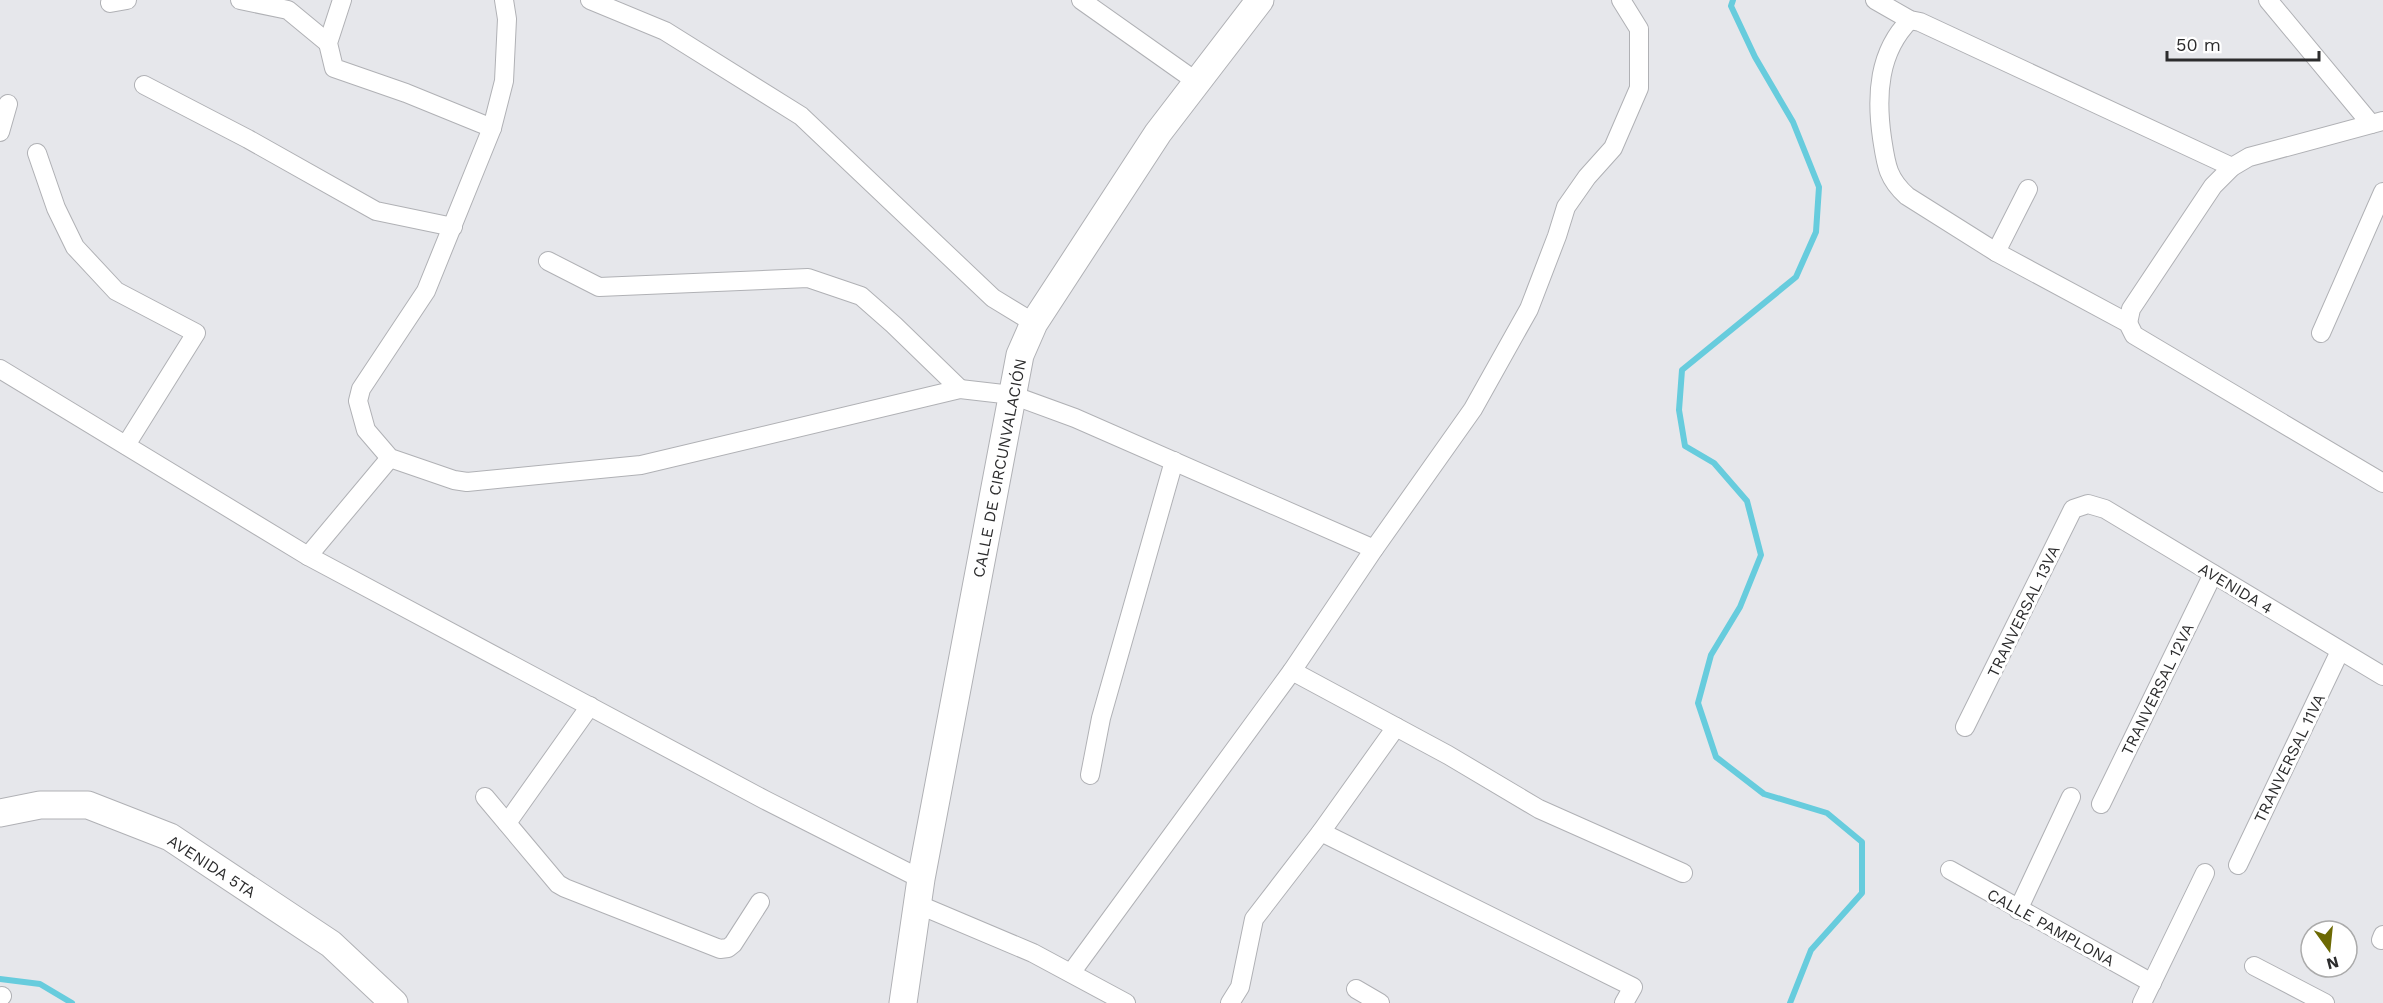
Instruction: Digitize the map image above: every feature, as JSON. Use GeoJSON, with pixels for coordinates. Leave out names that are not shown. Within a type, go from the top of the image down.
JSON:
{"type":"FeatureCollection","features":[{"type":"Feature","properties":{"kind":"street"},"geometry":{"type":"LineString","coordinates":[[240,0],[288,10],[328,43]]}},
{"type":"Feature","properties":{"kind":"street"},"geometry":{"type":"LineString","coordinates":[[342,0],[328,43],[334,68],[406,93],[492,128]]}},
{"type":"Feature","properties":{"kind":"street"},"geometry":{"type":"LineString","coordinates":[[504,0],[507,19],[504,81],[492,128],[426,291],[361,389],[358,401],[366,430],[390,458],[466,482],[641,465],[960,389],[1012,395],[1076,418],[1374,549]]}},
{"type":"Feature","properties":{"kind":"street"},"geometry":{"type":"LineString","coordinates":[[590,0],[665,31],[801,116],[993,297],[1034,323]]}},
{"type":"Feature","properties":{"kind":"street"},"geometry":{"type":"LineString","coordinates":[[1081,0],[1197,82]]}},
{"type":"Feature","properties":{"kind":"street","name":"CALLE DE CIRCUNVALACIÓN"},"geometry":{"type":"LineString","coordinates":[[903,1003],[919,892],[1020,355],[1034,323],[1158,133],[1260,0]]}},
{"type":"Feature","properties":{"kind":"street"},"geometry":{"type":"LineString","coordinates":[[1071,973],[1292,671],[1374,549],[1473,409],[1529,309],[1566,207],[1587,177],[1613,148],[1639,88],[1639,29],[1621,0]]}},
{"type":"Feature","properties":{"kind":"street"},"geometry":{"type":"LineString","coordinates":[[1875,0],[1910,20],[1920,22],[2232,167]]}},
{"type":"Feature","properties":{"kind":"street"},"geometry":{"type":"LineString","coordinates":[[2128,323],[2131,309],[2213,186],[2232,167],[2249,157],[2377,122],[2268,0]]}},
{"type":"Feature","properties":{"kind":"street"},"geometry":{"type":"LineString","coordinates":[[1910,20],[1899,32],[1879,82],[1878,100],[1887,171],[1896,186],[1907,196],[1996,252],[2128,323],[2134,335],[2383,483]]}},
{"type":"Feature","properties":{"kind":"street"},"geometry":{"type":"LineString","coordinates":[[144,85],[248,139],[376,211],[453,227]]}},
{"type":"Feature","properties":{"kind":"street"},"geometry":{"type":"LineString","coordinates":[[0,132],[8,104]]}},
{"type":"Feature","properties":{"kind":"street"},"geometry":{"type":"LineString","coordinates":[[37,153],[56,208],[75,247],[116,291],[196,333],[126,445]]}},
{"type":"Feature","properties":{"kind":"street"},"geometry":{"type":"LineString","coordinates":[[1996,252],[2028,189]]}},
{"type":"Feature","properties":{"kind":"street"},"geometry":{"type":"LineString","coordinates":[[2321,333],[2383,192]]}},
{"type":"Feature","properties":{"kind":"street"},"geometry":{"type":"LineString","coordinates":[[548,261],[599,287],[808,278],[861,296],[960,389]]}},
{"type":"Feature","properties":{"kind":"street"},"geometry":{"type":"LineString","coordinates":[[0,369],[308,556],[765,800],[919,892],[1126,1003]]}},
{"type":"Feature","properties":{"kind":"street"},"geometry":{"type":"LineString","coordinates":[[308,556],[390,458]]}},
{"type":"Feature","properties":{"kind":"street"},"geometry":{"type":"LineString","coordinates":[[1090,775],[1101,717],[1174,461]]}},
{"type":"Feature","properties":{"kind":"street","name":"AVENIDA 4"},"geometry":{"type":"LineString","coordinates":[[2088,504],[2105,509],[2383,676]]}},
{"type":"Feature","properties":{"kind":"street","name":"TRANVERSAL 13VA"},"geometry":{"type":"LineString","coordinates":[[1965,727],[2073,509],[2088,504]]}},
{"type":"Feature","properties":{"kind":"street","name":"TRANVERSAL 12VA"},"geometry":{"type":"LineString","coordinates":[[2101,804],[2213,574]]}},
{"type":"Feature","properties":{"kind":"street","name":"TRANVERSAL 11VA"},"geometry":{"type":"LineString","coordinates":[[2238,865],[2340,651]]}},
{"type":"Feature","properties":{"kind":"street"},"geometry":{"type":"LineString","coordinates":[[1292,671],[1448,755],[1539,809],[1683,873]]}},
{"type":"Feature","properties":{"kind":"street"},"geometry":{"type":"LineString","coordinates":[[507,823],[590,706]]}},
{"type":"Feature","properties":{"kind":"street"},"geometry":{"type":"LineString","coordinates":[[1230,1003],[1240,987],[1254,919],[1321,832],[1396,727]]}},
{"type":"Feature","properties":{"kind":"street"},"geometry":{"type":"LineString","coordinates":[[485,797],[558,884],[720,949],[734,944],[760,902]]}},
{"type":"Feature","properties":{"kind":"street"},"geometry":{"type":"LineString","coordinates":[[2018,910],[2071,797]]}},
{"type":"Feature","properties":{"kind":"street","name":"AVENIDA 5TA"},"geometry":{"type":"LineString","coordinates":[[0,813],[40,805],[88,805],[170,837],[331,944],[394,1003]]}},
{"type":"Feature","properties":{"kind":"street"},"geometry":{"type":"LineString","coordinates":[[1321,832],[1633,987],[1624,1003]]}},
{"type":"Feature","properties":{"kind":"street","name":"CALLE PAMPLONA"},"geometry":{"type":"LineString","coordinates":[[1950,870],[2152,983]]}},
{"type":"Feature","properties":{"kind":"street"},"geometry":{"type":"LineString","coordinates":[[2142,1003],[2205,873]]}},
{"type":"Feature","properties":{"kind":"street"},"geometry":{"type":"LineString","coordinates":[[2254,966],[2322,1002]]}},
{"type":"Feature","properties":{"kind":"street"},"geometry":{"type":"LineString","coordinates":[[1356,989],[1380,1003]]}},
{"type":"Feature","properties":{"kind":"waterway"},"geometry":{"type":"LineString","coordinates":[[1733,0],[1731,6],[1755,57],[1793,122],[1819,187],[1816,232],[1796,277],[1682,370],[1679,410],[1685,446],[1714,463],[1747,501],[1761,555],[1740,607],[1711,655],[1698,703],[1716,757],[1764,794],[1827,813],[1862,842],[1862,893],[1811,950],[1790,1003]]}},
{"type":"Feature","properties":{"kind":"waterway"},"geometry":{"type":"LineString","coordinates":[[0,979],[40,984],[72,1003]]}}]}
